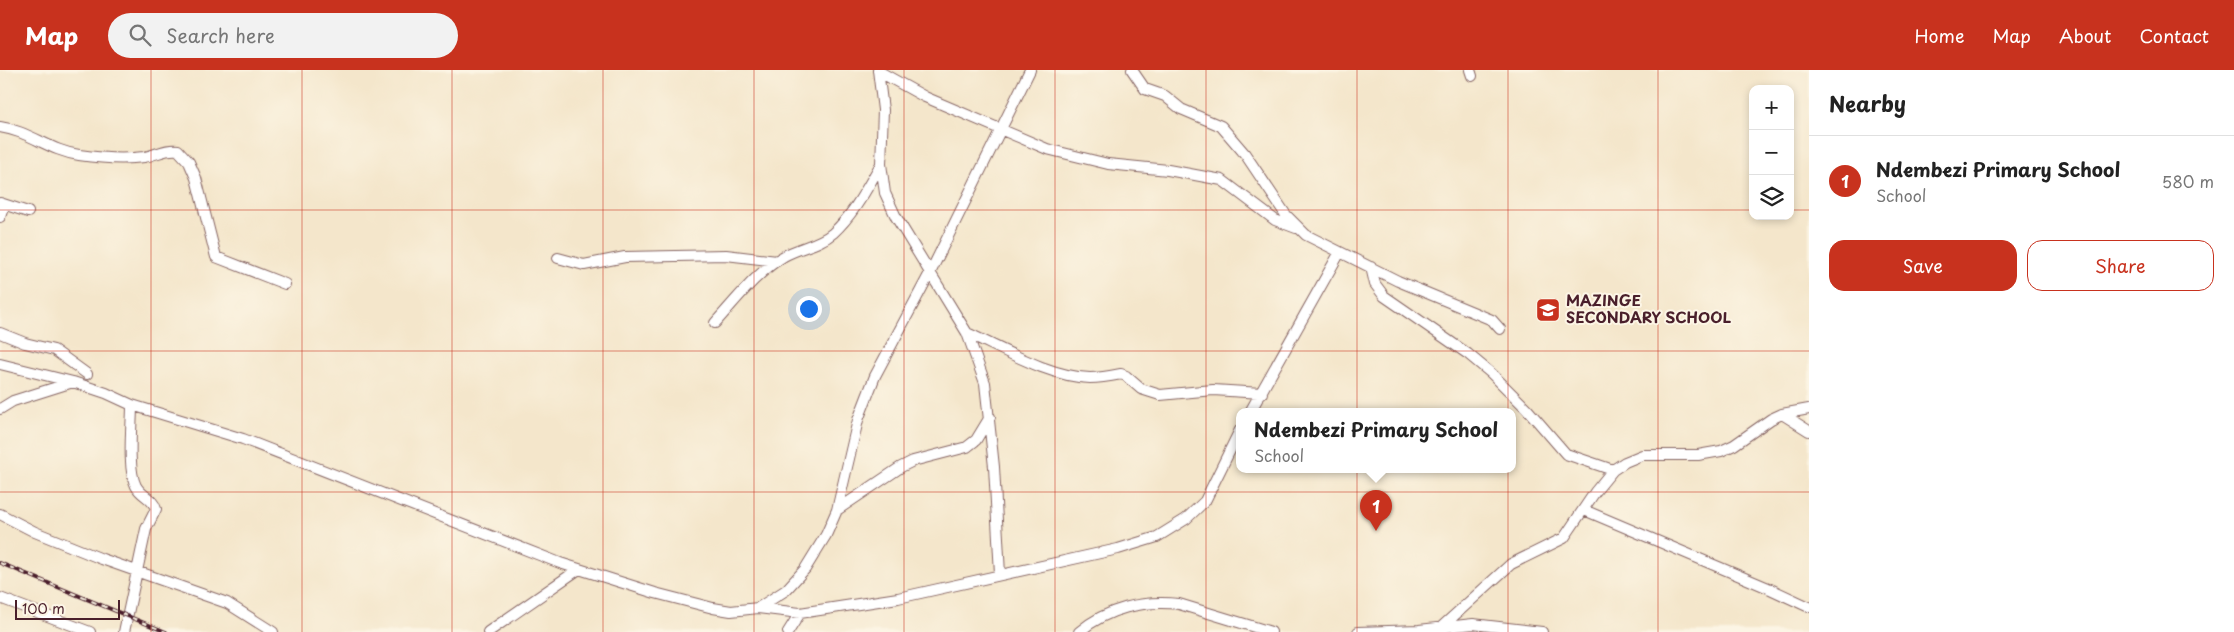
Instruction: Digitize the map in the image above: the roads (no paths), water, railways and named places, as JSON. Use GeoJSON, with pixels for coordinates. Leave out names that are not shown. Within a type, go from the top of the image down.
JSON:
{"type":"FeatureCollection","features":[{"type":"Feature","properties":{"kind":"street"},"geometry":{"type":"LineString","coordinates":[[758,608],[786,590],[805,569],[826,535],[837,510],[852,442],[875,376],[931,271],[1030,70]]}},
{"type":"Feature","properties":{"kind":"street"},"geometry":{"type":"LineString","coordinates":[[1132,70],[1145,89],[1165,96],[1181,109],[1221,126],[1245,154],[1275,200],[1299,229]]}},
{"type":"Feature","properties":{"kind":"street"},"geometry":{"type":"LineString","coordinates":[[878,71],[918,93],[1031,143],[1087,160],[1184,172],[1222,180],[1275,220],[1299,229],[1398,281],[1492,320],[1500,329]]}},
{"type":"Feature","properties":{"kind":"street"},"geometry":{"type":"LineString","coordinates":[[878,71],[883,110],[882,181],[888,202],[967,332],[985,383],[990,416],[1000,574]]}},
{"type":"Feature","properties":{"kind":"street"},"geometry":{"type":"LineString","coordinates":[[0,128],[23,133],[63,153],[79,155],[131,158],[145,157],[167,150],[178,150],[189,162],[196,178],[216,257],[285,284]]}},
{"type":"Feature","properties":{"kind":"street"},"geometry":{"type":"LineString","coordinates":[[715,323],[747,287],[777,261],[797,250],[825,239],[834,232],[854,209],[881,164]]}},
{"type":"Feature","properties":{"kind":"street"},"geometry":{"type":"LineString","coordinates":[[0,217],[2,204],[28,212]]}},
{"type":"Feature","properties":{"kind":"street"},"geometry":{"type":"LineString","coordinates":[[1253,408],[1318,287],[1340,252]]}},
{"type":"Feature","properties":{"kind":"street"},"geometry":{"type":"LineString","coordinates":[[558,258],[584,265],[633,256],[726,255],[777,261]]}},
{"type":"Feature","properties":{"kind":"street"},"geometry":{"type":"LineString","coordinates":[[1370,267],[1375,284],[1384,296],[1468,354],[1492,374],[1528,409],[1564,453],[1613,470]]}},
{"type":"Feature","properties":{"kind":"street"},"geometry":{"type":"LineString","coordinates":[[967,332],[1013,354],[1067,374],[1090,378],[1121,374],[1141,389],[1160,395],[1214,390],[1262,393]]}},
{"type":"Feature","properties":{"kind":"street"},"geometry":{"type":"LineString","coordinates":[[0,333],[25,343],[54,350],[87,374]]}},
{"type":"Feature","properties":{"kind":"street"},"geometry":{"type":"LineString","coordinates":[[0,364],[73,382],[132,405],[210,428],[270,449],[579,569],[656,593],[731,611],[758,608],[800,613],[898,598],[1118,549],[1157,538],[1172,529],[1205,501],[1236,438]]}},
{"type":"Feature","properties":{"kind":"street"},"geometry":{"type":"LineString","coordinates":[[0,409],[13,402],[73,382]]}},
{"type":"Feature","properties":{"kind":"street"},"geometry":{"type":"LineString","coordinates":[[124,632],[146,529],[156,509],[152,501],[137,489],[134,482],[131,438],[132,405]]}},
{"type":"Feature","properties":{"kind":"street"},"geometry":{"type":"LineString","coordinates":[[1438,630],[1511,564],[1564,538],[1613,470],[1642,455],[1698,455],[1721,451],[1782,414],[1809,410]]}},
{"type":"Feature","properties":{"kind":"street"},"geometry":{"type":"LineString","coordinates":[[1782,414],[1809,431]]}},
{"type":"Feature","properties":{"kind":"street"},"geometry":{"type":"LineString","coordinates":[[837,510],[901,467],[967,447],[976,440],[990,416]]}},
{"type":"Feature","properties":{"kind":"street"},"geometry":{"type":"LineString","coordinates":[[1584,510],[1766,586],[1809,607]]}},
{"type":"Feature","properties":{"kind":"street"},"geometry":{"type":"LineString","coordinates":[[0,514],[35,532],[137,572],[227,603],[273,632]]}},
{"type":"Feature","properties":{"kind":"street"},"geometry":{"type":"LineString","coordinates":[[488,632],[579,569]]}},
{"type":"Feature","properties":{"kind":"street"},"geometry":{"type":"LineString","coordinates":[[0,598],[83,631]]}},
{"type":"Feature","properties":{"kind":"street"},"geometry":{"type":"LineString","coordinates":[[1079,632],[1091,622],[1110,612],[1124,608],[1167,602],[1271,632]]}},
{"type":"Feature","properties":{"kind":"street"},"geometry":{"type":"LineString","coordinates":[[788,632],[800,613]]}},
{"type":"Feature","properties":{"kind":"street"},"geometry":{"type":"LineString","coordinates":[[1358,632],[1438,630],[1473,624],[1542,632]]}},
{"type":"Feature","properties":{"kind":"railway"},"geometry":{"type":"LineString","coordinates":[[0,563],[166,632]]}},
{"type":"Feature","properties":{"kind":"place","name":"MAZINGE SECONDARY SCHOOL"},"geometry":{"type":"Point","coordinates":[1548,310]}},
{"type":"Feature","properties":{"kind":"place","name":"Ndembezi Primary School"},"geometry":{"type":"Point","coordinates":[1376,531]}}]}
